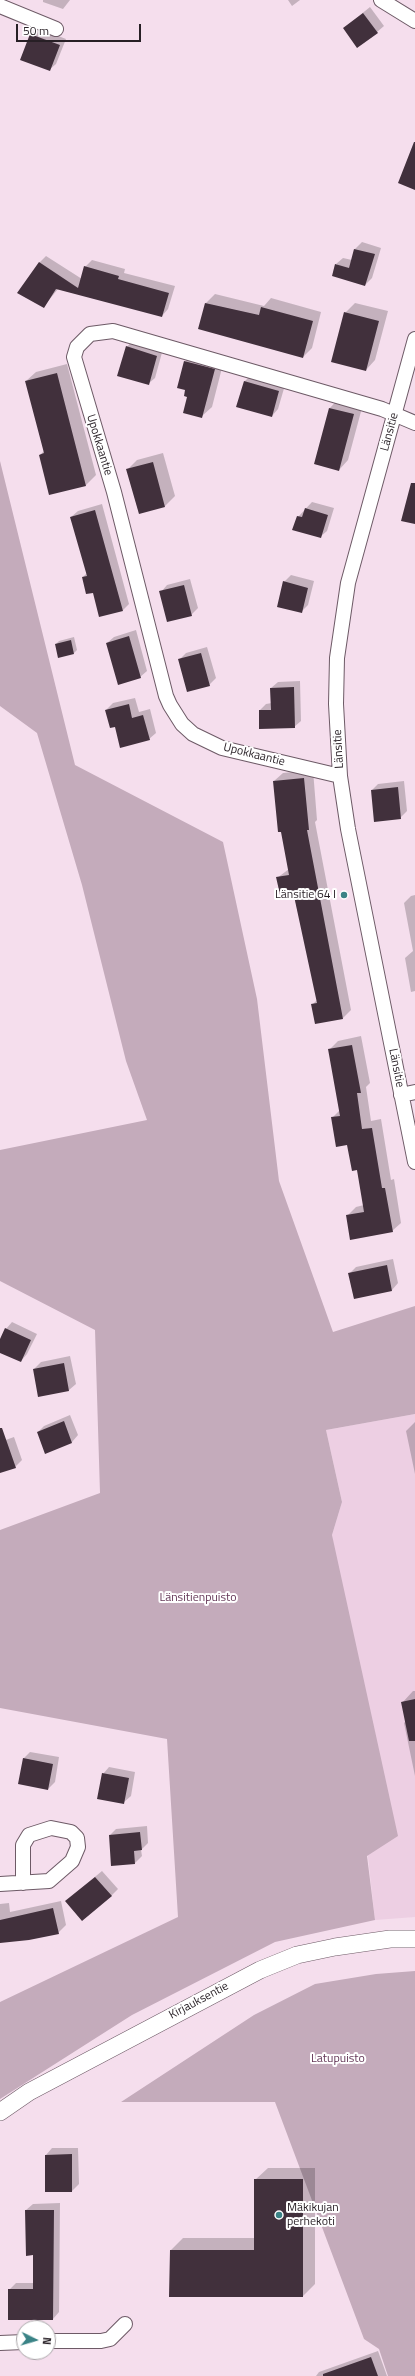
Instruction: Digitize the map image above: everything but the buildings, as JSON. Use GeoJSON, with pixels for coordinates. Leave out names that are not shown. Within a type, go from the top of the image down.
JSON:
{"type":"FeatureCollection","features":[{"type":"Feature","properties":{"kind":"street"},"geometry":{"type":"LineString","coordinates":[[381,0],[415,21]]}},
{"type":"Feature","properties":{"kind":"street"},"geometry":{"type":"LineString","coordinates":[[0,6],[56,29]]}},
{"type":"Feature","properties":{"kind":"street","name":"Upokkaantie"},"geometry":{"type":"LineString","coordinates":[[340,776],[222,748],[193,734],[182,724],[166,696],[114,492],[74,357],[77,347],[90,334],[113,331],[395,414],[415,423]]}},
{"type":"Feature","properties":{"kind":"street","name":"Länsitie"},"geometry":{"type":"LineString","coordinates":[[415,339],[348,583],[340,625],[337,658],[336,704],[340,776],[348,829],[408,1094],[415,1162]]}},
{"type":"Feature","properties":{"kind":"street"},"geometry":{"type":"LineString","coordinates":[[0,1884],[49,1881],[72,1861],[78,1847],[76,1838],[71,1832],[51,1828],[29,1835],[23,1845],[23,1882]]}},
{"type":"Feature","properties":{"kind":"street","name":"Kirjauksentie"},"geometry":{"type":"LineString","coordinates":[[0,2112],[29,2092],[260,1970],[297,1955],[335,1947],[390,1939],[415,1939]]}},
{"type":"Feature","properties":{"kind":"street"},"geometry":{"type":"LineString","coordinates":[[56,2341],[101,2341],[110,2339],[125,2324]]}},
{"type":"Feature","properties":{"kind":"street"},"geometry":{"type":"LineString","coordinates":[[0,2343],[16,2342]]}},
{"type":"Feature","properties":{"kind":"shaded area"},"geometry":{"type":"Polygon","coordinates":[[[415,1414],[415,1917],[375,1920],[332,1535],[342,1502],[326,1430],[415,1414]]]}},
{"type":"Feature","properties":{"kind":"green space","name":"Länsitienpuisto"},"geometry":{"type":"Polygon","coordinates":[[[0,461],[75,765],[223,842],[257,999],[279,1181],[333,1332],[415,1306],[415,1414],[326,1430],[342,1502],[332,1535],[398,1836],[367,1856],[375,1920],[275,1942],[132,2015],[0,2099],[0,2002],[178,1917],[167,1739],[0,1708],[0,1530],[100,1493],[95,1330],[0,1281],[0,1150],[147,1120],[126,1061],[82,885],[37,733],[0,706],[0,461]]]}},
{"type":"Feature","properties":{"kind":"green space","name":"Latupuisto"},"geometry":{"type":"Polygon","coordinates":[[[415,1971],[415,2376],[388,2376],[379,2349],[364,2339],[275,2102],[121,2102],[254,2015],[315,1984],[376,1974],[415,1971]]]}},
{"type":"Feature","properties":{"kind":"place","name":"Länsitie 64 I"},"geometry":{"type":"Point","coordinates":[344,895]}},
{"type":"Feature","properties":{"kind":"place","name":"Mäkikujan perhekoti"},"geometry":{"type":"Point","coordinates":[279,2215]}}]}
